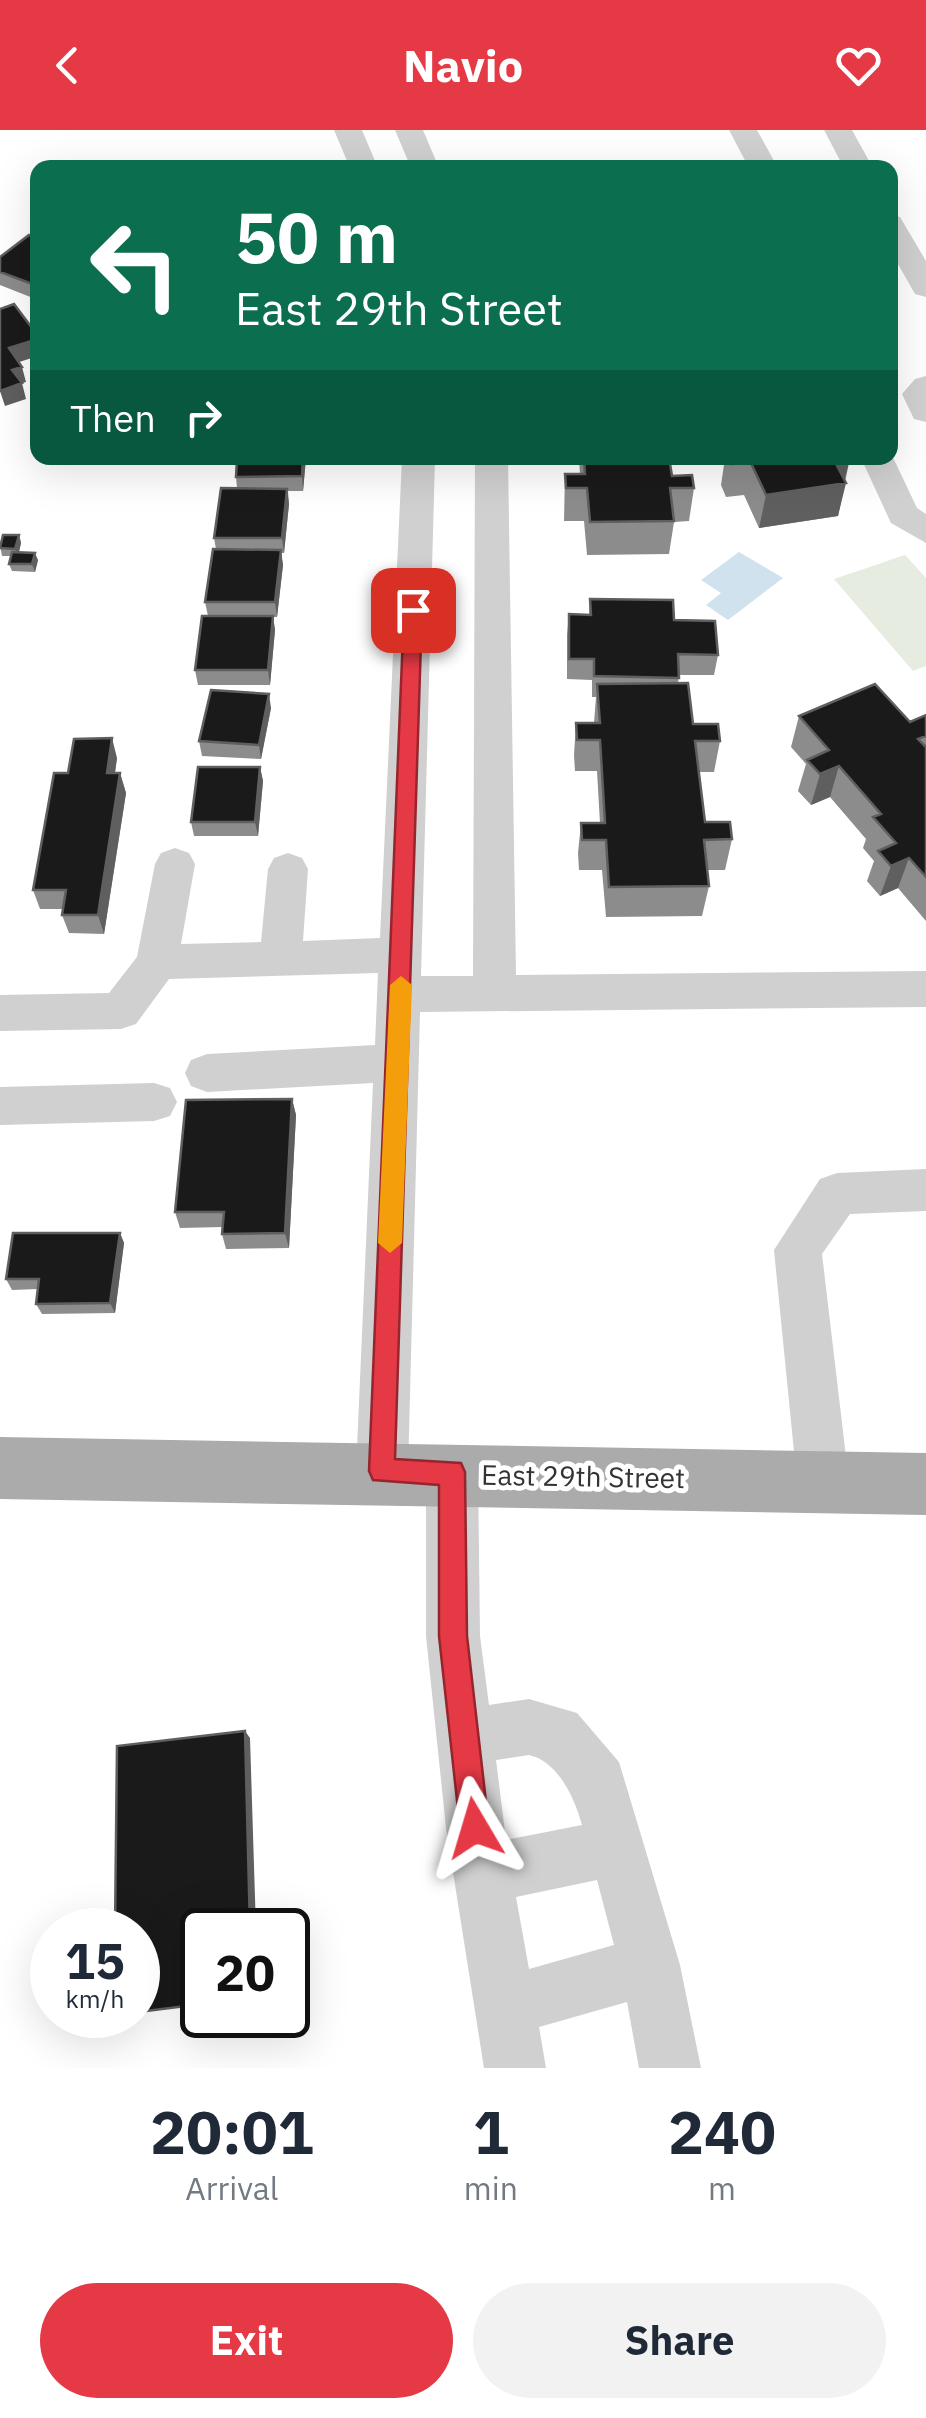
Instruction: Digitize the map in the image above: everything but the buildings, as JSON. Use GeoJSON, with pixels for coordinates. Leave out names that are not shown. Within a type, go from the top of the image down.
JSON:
{"type":"FeatureCollection","features":[{"type":"Feature","properties":{"kind":"main road","name":"East 29th Street"},"geometry":{"type":"LineString","coordinates":[[0,1468],[452,1472],[926,1484]]}},
{"type":"Feature","properties":{"kind":"street"},"geometry":{"type":"LineString","coordinates":[[348,130],[361,160]]}},
{"type":"Feature","properties":{"kind":"street"},"geometry":{"type":"LineString","coordinates":[[409,130],[422,160]]}},
{"type":"Feature","properties":{"kind":"street"},"geometry":{"type":"LineString","coordinates":[[743,130],[760,160]]}},
{"type":"Feature","properties":{"kind":"street"},"geometry":{"type":"LineString","coordinates":[[850,130],[838,130],[855,160]]}},
{"type":"Feature","properties":{"kind":"street"},"geometry":{"type":"LineString","coordinates":[[898,238],[926,288]]}},
{"type":"Feature","properties":{"kind":"street"},"geometry":{"type":"LineString","coordinates":[[926,386],[918,394],[926,412]]}},
{"type":"Feature","properties":{"kind":"street"},"geometry":{"type":"LineString","coordinates":[[382,1471],[418,465]]}},
{"type":"Feature","properties":{"kind":"street"},"geometry":{"type":"LineString","coordinates":[[492,465],[495,993]]}},
{"type":"Feature","properties":{"kind":"street"},"geometry":{"type":"LineString","coordinates":[[881,465],[903,514],[926,531]]}},
{"type":"Feature","properties":{"kind":"street"},"geometry":{"type":"LineString","coordinates":[[0,1013],[121,1011],[157,962],[175,864]]}},
{"type":"Feature","properties":{"kind":"street"},"geometry":{"type":"LineString","coordinates":[[281,958],[288,870]]}},
{"type":"Feature","properties":{"kind":"street"},"geometry":{"type":"LineString","coordinates":[[157,962],[281,958],[401,974],[495,993],[926,989]]}},
{"type":"Feature","properties":{"kind":"street"},"geometry":{"type":"LineString","coordinates":[[207,1073],[396,1063]]}},
{"type":"Feature","properties":{"kind":"street"},"geometry":{"type":"LineString","coordinates":[[0,1106],[154,1102]]}},
{"type":"Feature","properties":{"kind":"street"},"geometry":{"type":"LineString","coordinates":[[824,1482],[798,1250],[838,1194],[926,1190]]}},
{"type":"Feature","properties":{"kind":"street"},"geometry":{"type":"LineString","coordinates":[[452,1472],[453,1636],[483,1874],[515,2068]]}},
{"type":"Feature","properties":{"kind":"street"},"geometry":{"type":"LineString","coordinates":[[464,1737],[529,1727],[557,1733],[599,1782],[650,1965],[670,2068]]}},
{"type":"Feature","properties":{"kind":"street"},"geometry":{"type":"LineString","coordinates":[[483,1874],[618,1848]]}},
{"type":"Feature","properties":{"kind":"street"},"geometry":{"type":"LineString","coordinates":[[505,2006],[650,1965]]}},
{"type":"Feature","properties":{"kind":"shaded area"},"geometry":{"type":"Polygon","coordinates":[[[905,555],[926,578],[926,666],[913,671],[834,579],[905,555]]]}},
{"type":"Feature","properties":{"kind":"water"},"geometry":{"type":"Polygon","coordinates":[[[739,552],[783,578],[728,620],[706,605],[721,593],[701,580],[739,552]]]}},
{"type":"Feature","properties":{"kind":"slow traffic"},"geometry":{"type":"LineString","coordinates":[[390,1243],[401,985]]}},
{"type":"Feature","properties":{"kind":"route"},"geometry":{"type":"LineString","coordinates":[[413,610],[382,1471],[452,1472],[453,1636],[475,1828]]}}]}
